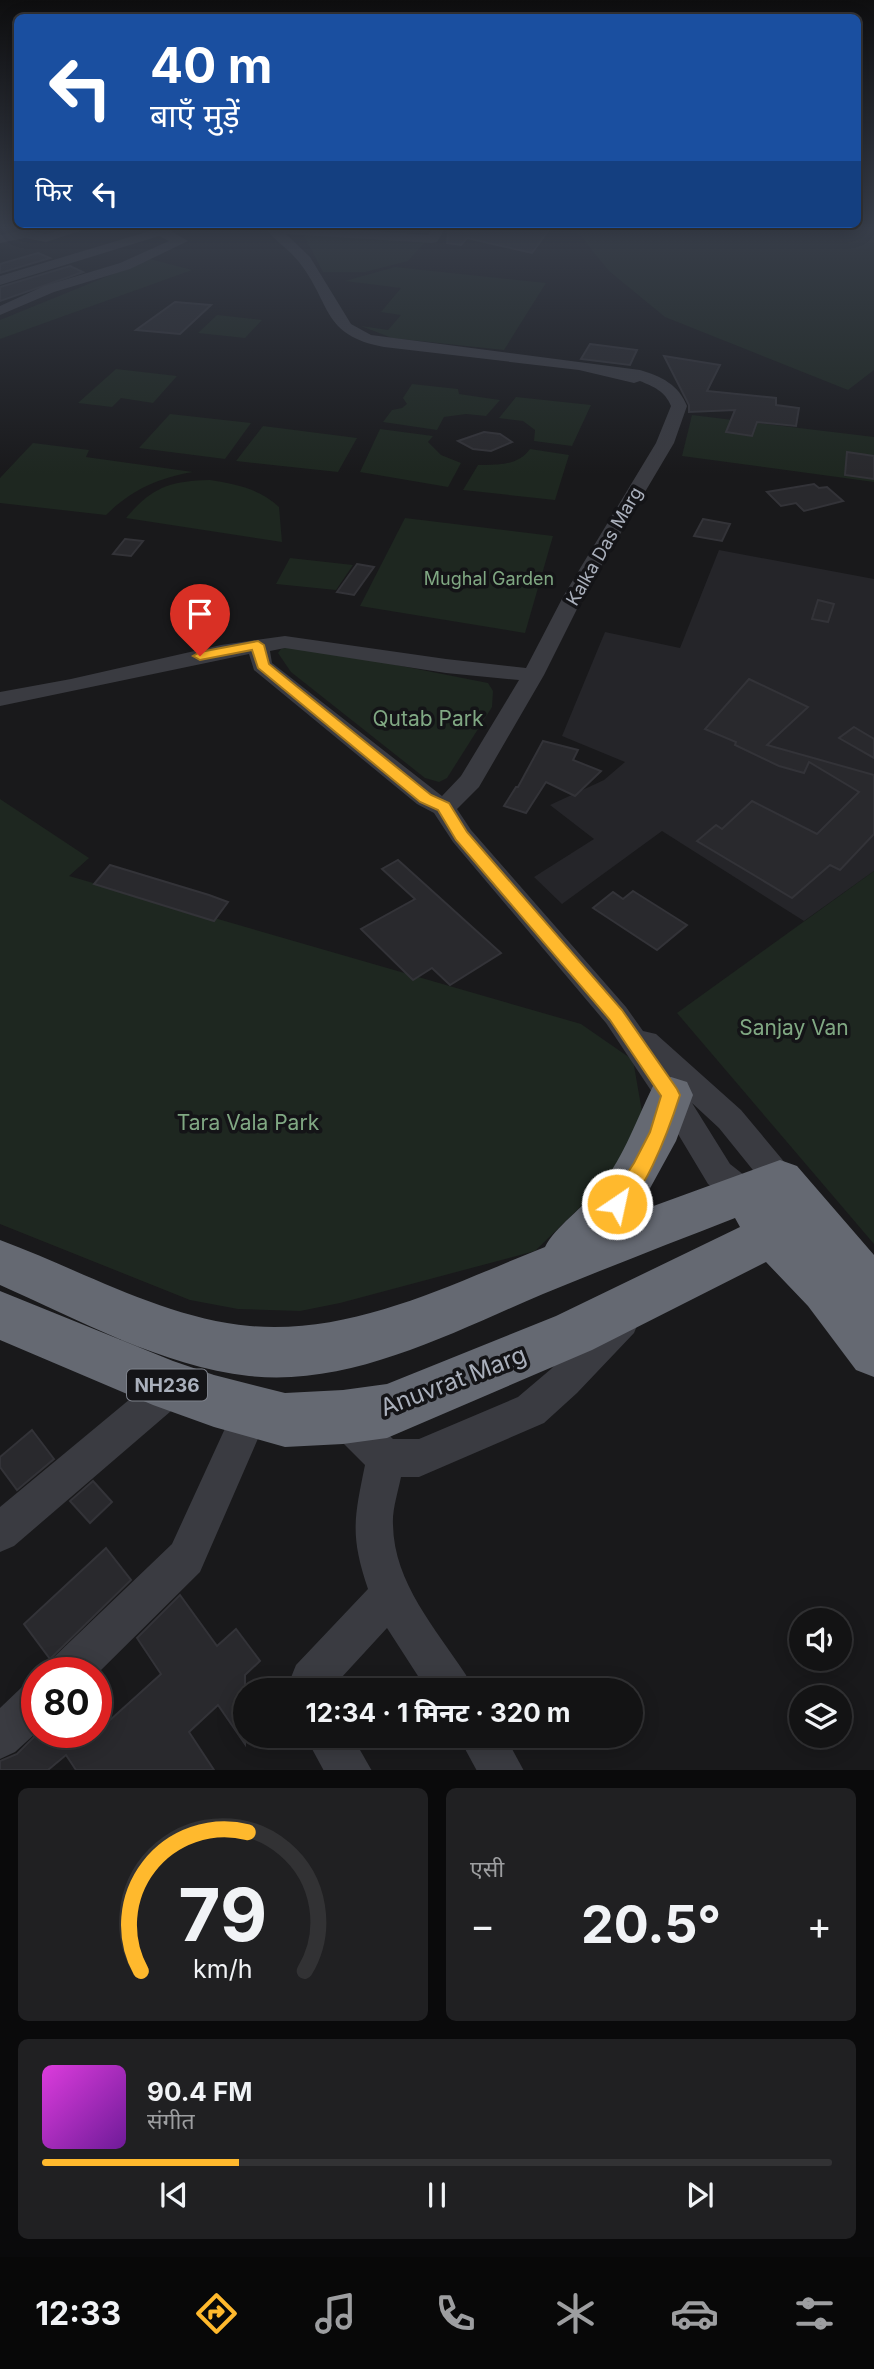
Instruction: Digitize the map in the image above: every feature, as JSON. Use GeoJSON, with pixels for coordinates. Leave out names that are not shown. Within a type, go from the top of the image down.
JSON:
{"type":"FeatureCollection","features":[{"type":"Feature","properties":{"kind":"highway"},"geometry":{"type":"LineString","coordinates":[[549,1269],[586,1238],[617,1204],[641,1169],[659,1132],[671,1095]]}},
{"type":"Feature","properties":{"kind":"highway"},"geometry":{"type":"LineString","coordinates":[[761,1186],[791,1225],[826,1290],[874,1352]]}},
{"type":"Feature","properties":{"kind":"highway","name":"NH236"},"geometry":{"type":"LineString","coordinates":[[0,1262],[211,1345],[251,1351],[293,1352],[335,1346],[375,1336],[761,1186]]}},
{"type":"Feature","properties":{"kind":"highway"},"geometry":{"type":"LineString","coordinates":[[791,1225],[874,1292]]}},
{"type":"Feature","properties":{"kind":"highway","name":"Anuvrat Marg"},"geometry":{"type":"LineString","coordinates":[[0,1315],[172,1387],[252,1411],[285,1420],[344,1417],[387,1411],[573,1333],[641,1302],[791,1225]]}},
{"type":"Feature","properties":{"kind":"street","name":"Kalka Das Marg"},"geometry":{"type":"LineString","coordinates":[[334,310],[353,334],[384,342],[579,365],[618,373],[658,391],[674,417],[664,443],[574,594],[533,675],[470,781],[458,796],[443,807]]}},
{"type":"Feature","properties":{"kind":"street"},"geometry":{"type":"LineString","coordinates":[[0,699],[258,645],[298,643],[446,666],[533,675]]}},
{"type":"Feature","properties":{"kind":"street"},"geometry":{"type":"LineString","coordinates":[[258,645],[262,665],[426,798],[443,807],[462,836],[616,1015],[671,1095],[719,1174],[761,1186]]}},
{"type":"Feature","properties":{"kind":"street"},"geometry":{"type":"LineString","coordinates":[[616,1015],[730,1119],[761,1186]]}},
{"type":"Feature","properties":{"kind":"street"},"geometry":{"type":"LineString","coordinates":[[344,1417],[385,1458],[419,1458],[531,1410],[564,1381],[641,1302]]}},
{"type":"Feature","properties":{"kind":"street"},"geometry":{"type":"LineString","coordinates":[[0,1532],[172,1387]]}},
{"type":"Feature","properties":{"kind":"street"},"geometry":{"type":"LineString","coordinates":[[84,1657],[186,1558],[252,1411]]}},
{"type":"Feature","properties":{"kind":"street"},"geometry":{"type":"LineString","coordinates":[[385,1458],[373,1523],[376,1554],[390,1595],[443,1678]]}},
{"type":"Feature","properties":{"kind":"street"},"geometry":{"type":"LineString","coordinates":[[313,1678],[390,1595]]}},
{"type":"Feature","properties":{"kind":"street"},"geometry":{"type":"LineString","coordinates":[[0,1737],[21,1717]]}},
{"type":"Feature","properties":{"kind":"street"},"geometry":{"type":"LineString","coordinates":[[335,1748],[350,1770]]}},
{"type":"Feature","properties":{"kind":"street"},"geometry":{"type":"LineString","coordinates":[[488,1748],[502,1770]]}},
{"type":"Feature","properties":{"kind":"shaded area"},"geometry":{"type":"Polygon","coordinates":[[[719,550],[874,579],[874,871],[804,921],[662,831],[562,904],[534,877],[594,839],[550,805],[604,780],[625,762],[562,736],[605,632],[680,648],[719,550]]]}},
{"type":"Feature","properties":{"kind":"green space"},"geometry":{"type":"Polygon","coordinates":[[[26,310],[82,310],[0,339],[0,320],[26,310]]]}},
{"type":"Feature","properties":{"kind":"green space"},"geometry":{"type":"Polygon","coordinates":[[[383,310],[529,310],[504,350],[392,338],[361,326],[388,330],[401,315],[381,312],[383,310]]]}},
{"type":"Feature","properties":{"kind":"green space"},"geometry":{"type":"Polygon","coordinates":[[[656,310],[874,310],[874,370],[848,390],[665,317],[656,310]]]}},
{"type":"Feature","properties":{"kind":"green space"},"geometry":{"type":"Polygon","coordinates":[[[217,315],[262,320],[245,338],[198,333],[217,315]]]}},
{"type":"Feature","properties":{"kind":"green space"},"geometry":{"type":"Polygon","coordinates":[[[116,369],[177,376],[153,403],[121,398],[112,407],[78,403],[116,369]]]}},
{"type":"Feature","properties":{"kind":"green space"},"geometry":{"type":"Polygon","coordinates":[[[412,384],[458,389],[459,394],[500,400],[486,416],[466,414],[444,417],[437,430],[383,422],[392,410],[407,404],[403,398],[412,384]]]}},
{"type":"Feature","properties":{"kind":"green space"},"geometry":{"type":"Polygon","coordinates":[[[516,397],[591,405],[572,446],[534,441],[535,430],[523,421],[499,418],[516,397]]]}},
{"type":"Feature","properties":{"kind":"green space"},"geometry":{"type":"Polygon","coordinates":[[[170,414],[251,423],[225,459],[139,448],[170,414]]]}},
{"type":"Feature","properties":{"kind":"green space"},"geometry":{"type":"Polygon","coordinates":[[[692,415],[874,437],[874,482],[682,456],[692,415]]]}},
{"type":"Feature","properties":{"kind":"green space"},"geometry":{"type":"Polygon","coordinates":[[[263,426],[357,438],[338,472],[236,461],[263,426]]]}},
{"type":"Feature","properties":{"kind":"green space"},"geometry":{"type":"Polygon","coordinates":[[[380,429],[433,436],[428,442],[441,455],[461,463],[448,487],[360,472],[380,429]]]}},
{"type":"Feature","properties":{"kind":"green space"},"geometry":{"type":"Polygon","coordinates":[[[33,443],[89,450],[86,457],[193,472],[146,486],[106,515],[0,503],[0,478],[33,443]]]}},
{"type":"Feature","properties":{"kind":"green space"},"geometry":{"type":"Polygon","coordinates":[[[530,449],[569,455],[555,500],[463,490],[478,465],[513,462],[530,449]]]}},
{"type":"Feature","properties":{"kind":"green space"},"geometry":{"type":"Polygon","coordinates":[[[210,480],[247,488],[279,507],[282,542],[126,518],[144,499],[163,488],[184,482],[210,480]]]}},
{"type":"Feature","properties":{"kind":"green space","name":"Mughal Garden"},"geometry":{"type":"Polygon","coordinates":[[[405,518],[553,536],[525,633],[360,606],[405,518]]]}},
{"type":"Feature","properties":{"kind":"green space"},"geometry":{"type":"Polygon","coordinates":[[[290,558],[353,565],[336,590],[276,584],[290,558]]]}},
{"type":"Feature","properties":{"kind":"green space","name":"Qutab Park"},"geometry":{"type":"Polygon","coordinates":[[[295,645],[488,683],[493,691],[492,707],[447,778],[439,782],[425,778],[291,672],[278,653],[281,649],[295,645]]]}},
{"type":"Feature","properties":{"kind":"green space","name":"Tara Vala Park"},"geometry":{"type":"Polygon","coordinates":[[[0,799],[89,858],[69,876],[581,1024],[633,1060],[644,1123],[609,1179],[535,1251],[340,1303],[300,1311],[238,1309],[190,1300],[0,1224],[0,799]]]}},
{"type":"Feature","properties":{"kind":"green space","name":"Sanjay Van"},"geometry":{"type":"Polygon","coordinates":[[[874,871],[874,1244],[677,1013],[874,871]]]}},
{"type":"Feature","properties":{"kind":"building"},"geometry":{"type":"Polygon","coordinates":[[[164,310],[206,310],[180,334],[136,330],[164,310]]]}},
{"type":"Feature","properties":{"kind":"building"},"geometry":{"type":"Polygon","coordinates":[[[590,344],[637,350],[630,365],[581,359],[590,344]]]}},
{"type":"Feature","properties":{"kind":"building"},"geometry":{"type":"Polygon","coordinates":[[[664,356],[720,365],[707,391],[776,398],[776,405],[799,408],[796,426],[757,422],[752,436],[726,432],[735,410],[689,412],[689,405],[664,356]]]}},
{"type":"Feature","properties":{"kind":"building"},"geometry":{"type":"Polygon","coordinates":[[[484,432],[500,434],[512,442],[491,451],[473,449],[458,441],[484,432]]]}},
{"type":"Feature","properties":{"kind":"building"},"geometry":{"type":"Polygon","coordinates":[[[847,452],[874,456],[874,479],[845,475],[847,452]]]}},
{"type":"Feature","properties":{"kind":"building"},"geometry":{"type":"Polygon","coordinates":[[[814,484],[819,488],[827,487],[843,501],[804,511],[796,503],[781,506],[767,492],[814,484]]]}},
{"type":"Feature","properties":{"kind":"building"},"geometry":{"type":"Polygon","coordinates":[[[703,519],[730,524],[722,541],[694,536],[703,519]]]}},
{"type":"Feature","properties":{"kind":"building"},"geometry":{"type":"Polygon","coordinates":[[[125,539],[143,541],[131,556],[113,554],[125,539]]]}},
{"type":"Feature","properties":{"kind":"building"},"geometry":{"type":"Polygon","coordinates":[[[357,564],[374,567],[354,595],[337,592],[357,564]]]}},
{"type":"Feature","properties":{"kind":"building"},"geometry":{"type":"Polygon","coordinates":[[[818,600],[834,604],[828,622],[812,619],[818,600]]]}},
{"type":"Feature","properties":{"kind":"building"},"geometry":{"type":"Polygon","coordinates":[[[749,679],[808,707],[767,745],[874,775],[874,834],[840,870],[830,865],[792,898],[697,841],[716,825],[722,829],[752,801],[817,834],[859,792],[809,762],[804,773],[779,766],[735,745],[736,742],[705,729],[749,679]]]}},
{"type":"Feature","properties":{"kind":"building"},"geometry":{"type":"Polygon","coordinates":[[[854,727],[874,739],[874,758],[839,738],[854,727]]]}},
{"type":"Feature","properties":{"kind":"building"},"geometry":{"type":"Polygon","coordinates":[[[543,741],[578,750],[573,760],[601,771],[575,796],[546,782],[526,813],[504,806],[518,787],[543,741]]]}},
{"type":"Feature","properties":{"kind":"building"},"geometry":{"type":"Polygon","coordinates":[[[398,860],[501,953],[450,985],[432,968],[413,980],[361,929],[415,899],[382,869],[398,860]]]}},
{"type":"Feature","properties":{"kind":"building"},"geometry":{"type":"Polygon","coordinates":[[[110,865],[228,902],[214,921],[94,884],[110,865]]]}},
{"type":"Feature","properties":{"kind":"building"},"geometry":{"type":"Polygon","coordinates":[[[633,891],[687,925],[657,950],[593,908],[613,892],[623,899],[633,891]]]}},
{"type":"Feature","properties":{"kind":"building"},"geometry":{"type":"Polygon","coordinates":[[[32,1430],[54,1459],[17,1490],[0,1467],[0,1457],[32,1430]]]}},
{"type":"Feature","properties":{"kind":"building"},"geometry":{"type":"Polygon","coordinates":[[[93,1481],[112,1502],[90,1523],[70,1501],[93,1481]]]}},
{"type":"Feature","properties":{"kind":"building"},"geometry":{"type":"Polygon","coordinates":[[[106,1548],[131,1580],[52,1657],[49,1657],[24,1624],[106,1548]]]}},
{"type":"Feature","properties":{"kind":"building"},"geometry":{"type":"Polygon","coordinates":[[[180,1595],[217,1646],[236,1629],[260,1661],[245,1678],[233,1678],[233,1727],[218,1705],[189,1732],[214,1770],[76,1770],[66,1755],[48,1770],[0,1770],[0,1761],[17,1754],[23,1748],[112,1748],[112,1718],[161,1674],[137,1638],[180,1595]]]}},
{"type":"Feature","properties":{"kind":"route"},"geometry":{"type":"LineString","coordinates":[[200,656],[258,645],[262,665],[426,798],[443,807],[462,836],[616,1015],[671,1095],[659,1132],[641,1169],[617,1204]]}}]}
